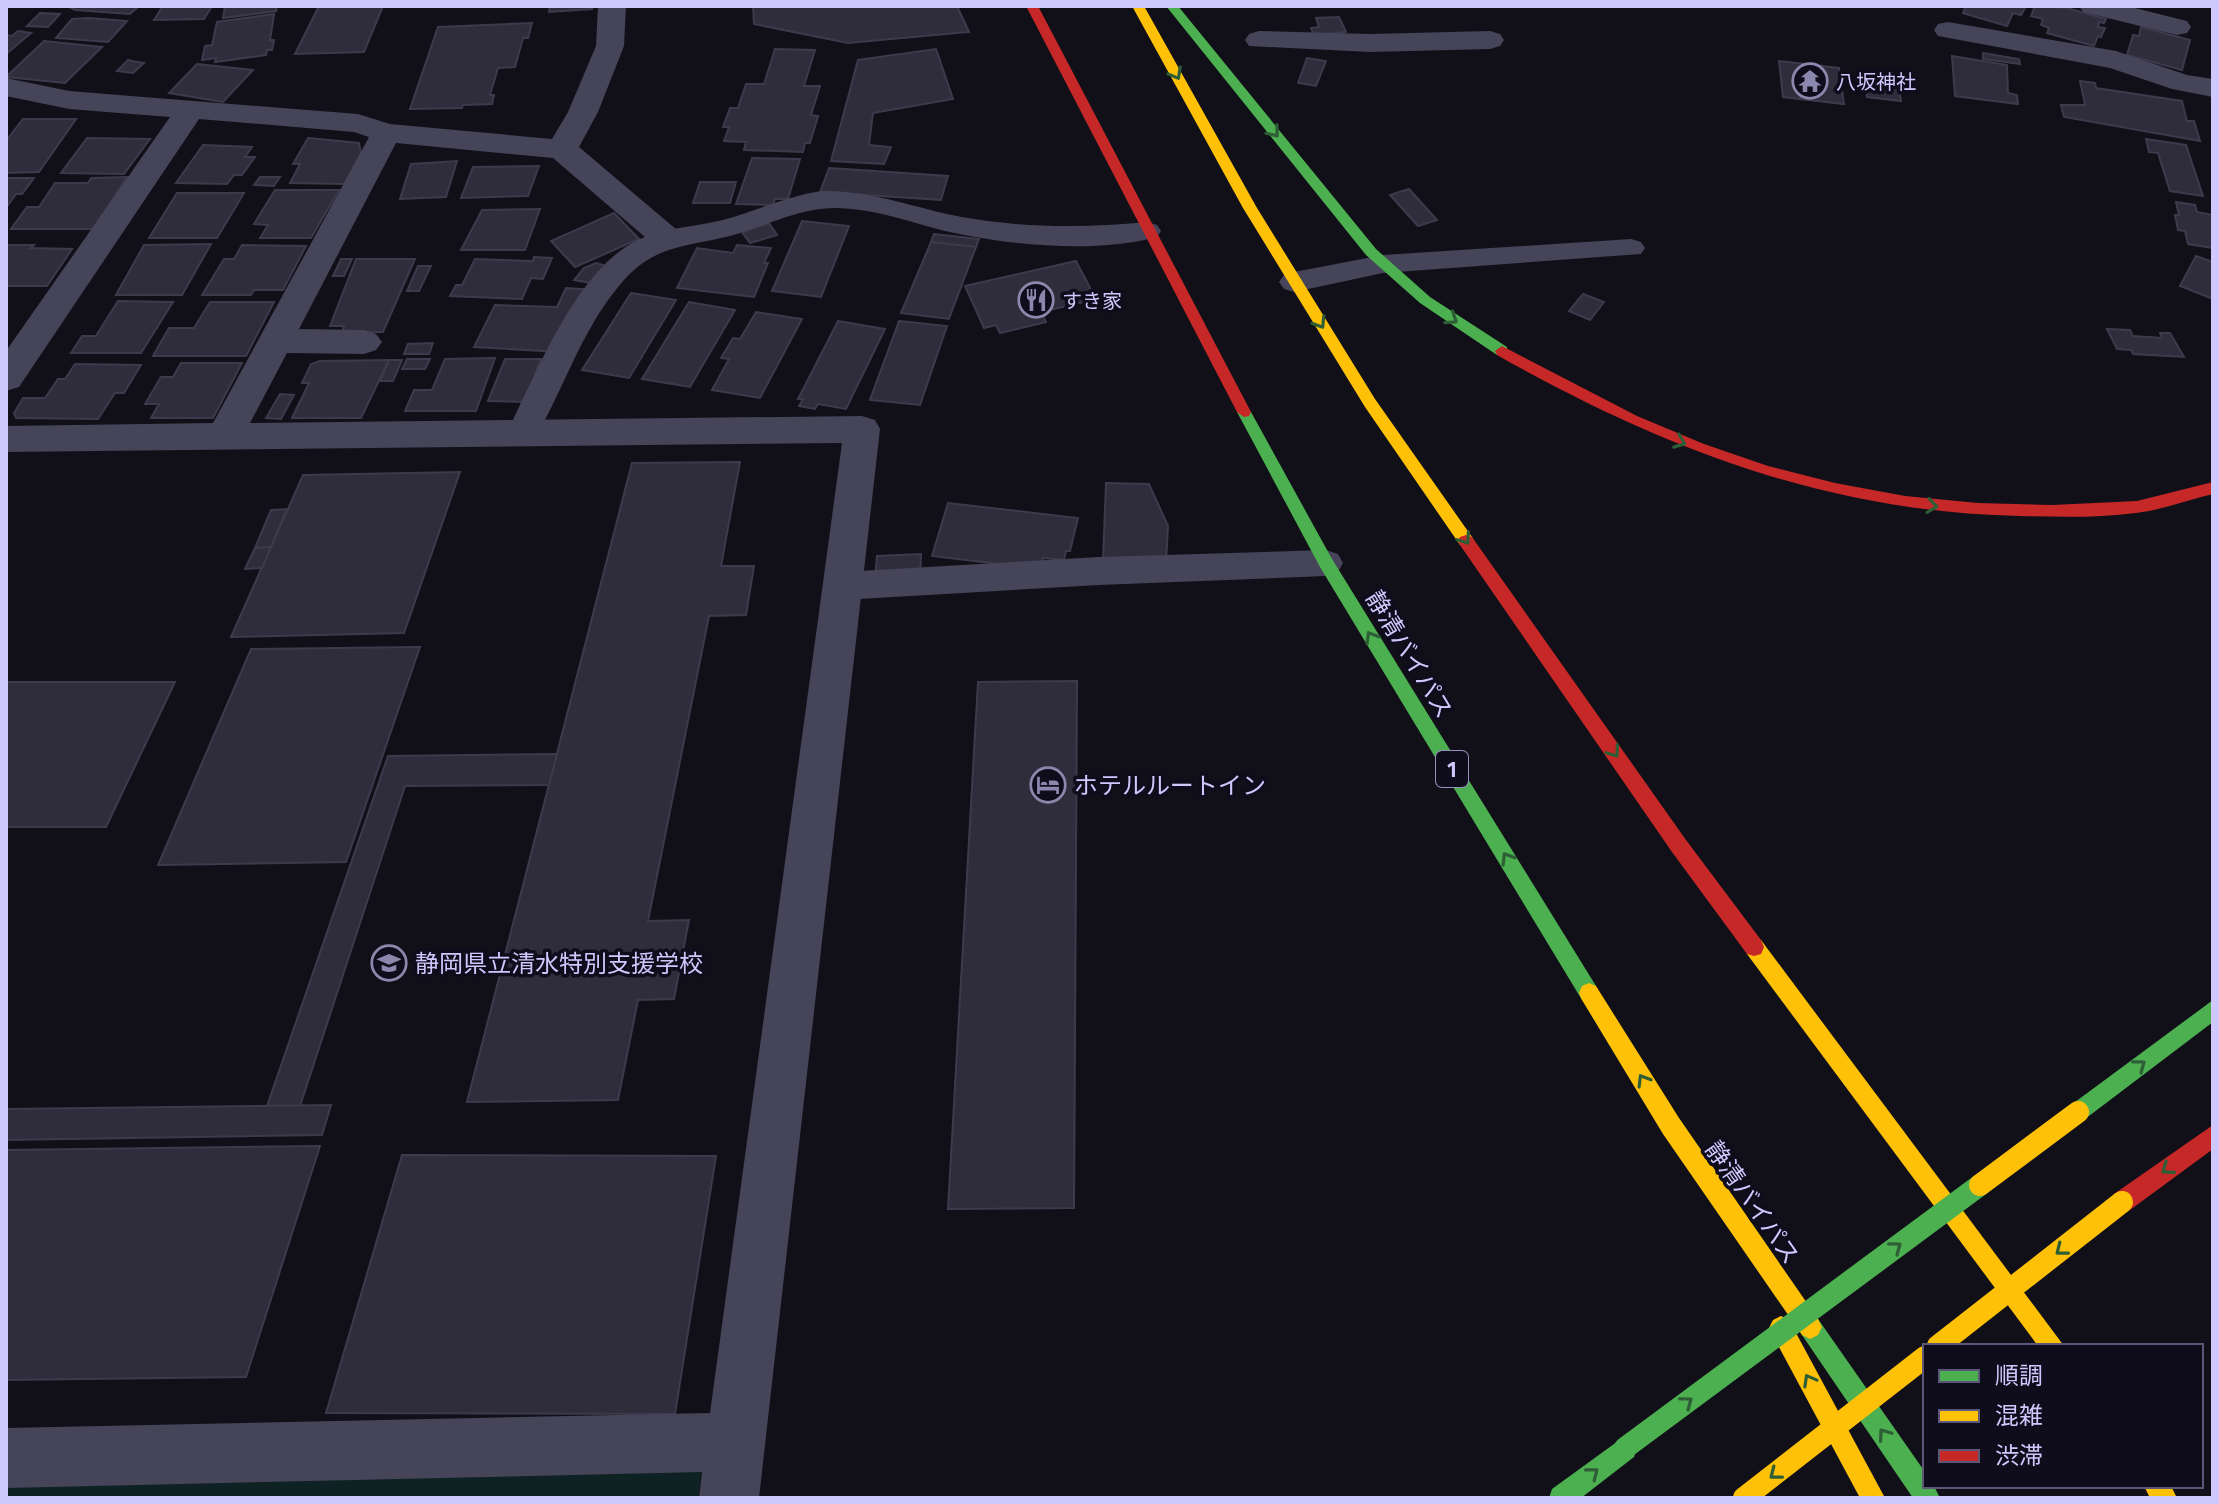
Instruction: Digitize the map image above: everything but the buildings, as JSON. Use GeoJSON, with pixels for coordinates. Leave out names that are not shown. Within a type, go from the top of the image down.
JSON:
{"type":"FeatureCollection","features":[{"type":"Feature","properties":{"kind":"highway","name":"静清バイパス"},"geometry":{"type":"LineString","coordinates":[[1032,6],[1147,231],[1326,563],[1671,1126],[1928,1498]]}},
{"type":"Feature","properties":{"kind":"highway"},"geometry":{"type":"LineString","coordinates":[[1138,6],[1250,208],[1370,403],[1679,846],[2051,1344]]}},
{"type":"Feature","properties":{"kind":"highway"},"geometry":{"type":"LineString","coordinates":[[1172,6],[1348,225],[1383,264],[1434,307],[1557,386],[1612,415],[1685,444],[1780,475],[1877,498],[1953,509],[2043,513],[2140,506],[2213,488]]}},
{"type":"Feature","properties":{"kind":"highway"},"geometry":{"type":"LineString","coordinates":[[1561,1498],[2213,1010]]}},
{"type":"Feature","properties":{"kind":"highway"},"geometry":{"type":"LineString","coordinates":[[1671,1126],[1754,1278]]}},
{"type":"Feature","properties":{"kind":"highway"},"geometry":{"type":"LineString","coordinates":[[1941,1344],[2122,1202],[2213,1136]]}},
{"type":"Feature","properties":{"kind":"highway"},"geometry":{"type":"LineString","coordinates":[[1768,1305],[1873,1498]]}},
{"type":"Feature","properties":{"kind":"highway"},"geometry":{"type":"LineString","coordinates":[[1744,1498],[1923,1359]]}},
{"type":"Feature","properties":{"kind":"street"},"geometry":{"type":"LineString","coordinates":[[562,149],[583,112],[610,46],[612,6]]}},
{"type":"Feature","properties":{"kind":"street"},"geometry":{"type":"LineString","coordinates":[[2093,6],[2177,27]]}},
{"type":"Feature","properties":{"kind":"street"},"geometry":{"type":"LineString","coordinates":[[1948,30],[2116,60],[2212,92]]}},
{"type":"Feature","properties":{"kind":"street"},"geometry":{"type":"LineString","coordinates":[[1259,40],[1365,31],[1490,40]]}},
{"type":"Feature","properties":{"kind":"street"},"geometry":{"type":"LineString","coordinates":[[6,87],[69,100],[358,123],[386,133],[562,149],[665,237]]}},
{"type":"Feature","properties":{"kind":"street"},"geometry":{"type":"LineString","coordinates":[[6,378],[190,110]]}},
{"type":"Feature","properties":{"kind":"street"},"geometry":{"type":"LineString","coordinates":[[225,436],[386,133]]}},
{"type":"Feature","properties":{"kind":"street"},"geometry":{"type":"LineString","coordinates":[[277,341],[364,342]]}},
{"type":"Feature","properties":{"kind":"street"},"geometry":{"type":"LineString","coordinates":[[6,439],[862,429],[732,1470],[6,1458]]}},
{"type":"Feature","properties":{"kind":"lane"},"geometry":{"type":"LineString","coordinates":[[523,432],[591,303],[627,260],[665,237],[723,228],[822,200],[865,203],[962,225],[1051,236],[1093,237],[1147,231]]}},
{"type":"Feature","properties":{"kind":"lane"},"geometry":{"type":"LineString","coordinates":[[1294,282],[1383,264],[1631,248]]}},
{"type":"Feature","properties":{"kind":"lane"},"geometry":{"type":"LineString","coordinates":[[842,586],[1099,571],[1326,563]]}},
{"type":"Feature","properties":{"kind":"green space"},"geometry":{"type":"Polygon","coordinates":[[[703,1458],[698,1498],[6,1498],[6,1481],[703,1458]]]}},
{"type":"Feature","properties":{"kind":"traffic: fast"},"geometry":{"type":"LineString","coordinates":[[1172,6],[1371,252],[1425,300],[1502,351]]}},
{"type":"Feature","properties":{"kind":"traffic: fast"},"geometry":{"type":"LineString","coordinates":[[1244,412],[1326,563],[1589,993]]}},
{"type":"Feature","properties":{"kind":"traffic: fast"},"geometry":{"type":"LineString","coordinates":[[2078,1112],[2213,1010]]}},
{"type":"Feature","properties":{"kind":"traffic: fast"},"geometry":{"type":"LineString","coordinates":[[1625,1448],[1980,1185]]}},
{"type":"Feature","properties":{"kind":"traffic: fast"},"geometry":{"type":"LineString","coordinates":[[1810,1327],[1928,1498]]}},
{"type":"Feature","properties":{"kind":"traffic: fast"},"geometry":{"type":"LineString","coordinates":[[1561,1498],[1625,1448]]}},
{"type":"Feature","properties":{"kind":"traffic: slow"},"geometry":{"type":"LineString","coordinates":[[1138,6],[1250,208],[1370,403],[1466,541]]}},
{"type":"Feature","properties":{"kind":"traffic: slow"},"geometry":{"type":"LineString","coordinates":[[1754,947],[2051,1344]]}},
{"type":"Feature","properties":{"kind":"traffic: slow"},"geometry":{"type":"LineString","coordinates":[[1589,993],[1671,1126],[1810,1327]]}},
{"type":"Feature","properties":{"kind":"traffic: slow"},"geometry":{"type":"LineString","coordinates":[[1980,1185],[2078,1112]]}},
{"type":"Feature","properties":{"kind":"traffic: slow"},"geometry":{"type":"LineString","coordinates":[[1941,1344],[2122,1202]]}},
{"type":"Feature","properties":{"kind":"traffic: slow"},"geometry":{"type":"LineString","coordinates":[[1781,1328],[1873,1498]]}},
{"type":"Feature","properties":{"kind":"traffic: slow"},"geometry":{"type":"LineString","coordinates":[[1744,1498],[1923,1359]]}},
{"type":"Feature","properties":{"kind":"traffic: slow"},"geometry":{"type":"LineString","coordinates":[[2158,1488],[2165,1498]]}},
{"type":"Feature","properties":{"kind":"traffic: jam"},"geometry":{"type":"LineString","coordinates":[[1032,6],[1244,412]]}},
{"type":"Feature","properties":{"kind":"traffic: jam"},"geometry":{"type":"LineString","coordinates":[[1502,351],[1632,420],[1698,448],[1766,471],[1835,489],[1905,502],[1978,509],[2052,511],[2137,507],[2213,488]]}},
{"type":"Feature","properties":{"kind":"traffic: jam"},"geometry":{"type":"LineString","coordinates":[[1466,541],[1679,846],[1754,947]]}},
{"type":"Feature","properties":{"kind":"traffic: jam"},"geometry":{"type":"LineString","coordinates":[[2122,1202],[2213,1136]]}},
{"type":"Feature","properties":{"kind":"place","name":"八坂神社"},"geometry":{"type":"Point","coordinates":[1810,81]}},
{"type":"Feature","properties":{"kind":"place","name":"すき家"},"geometry":{"type":"Point","coordinates":[1036,300]}},
{"type":"Feature","properties":{"kind":"place","name":"ホテルルートイン"},"geometry":{"type":"Point","coordinates":[1048,785]}},
{"type":"Feature","properties":{"kind":"place","name":"静岡県立清水特別支援学校"},"geometry":{"type":"Point","coordinates":[389,963]}}]}
